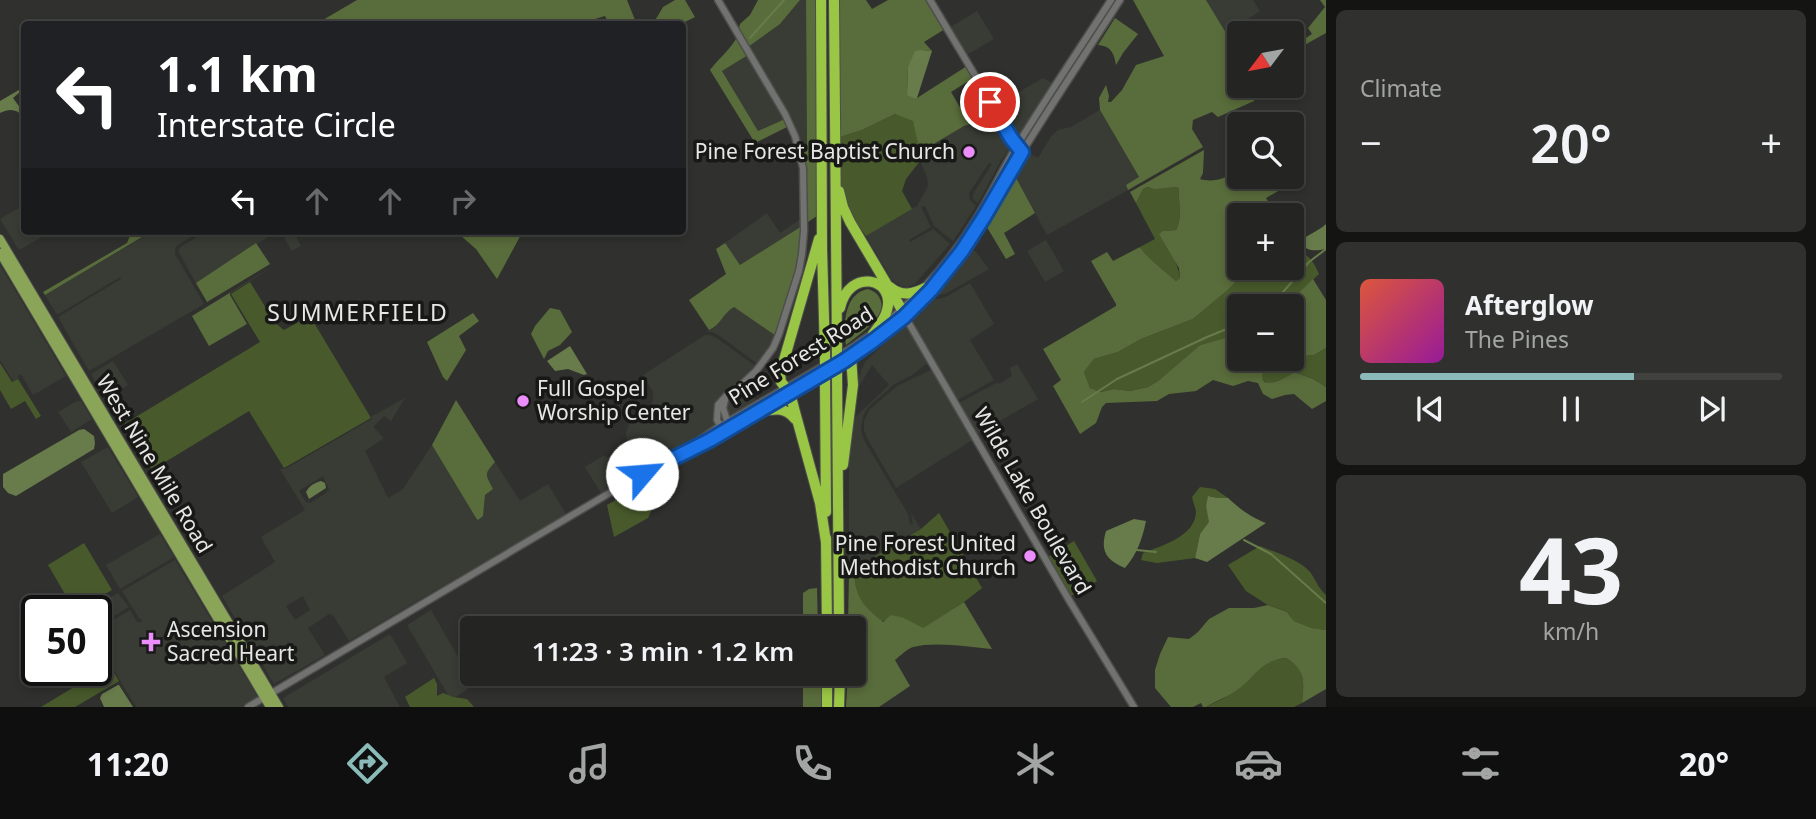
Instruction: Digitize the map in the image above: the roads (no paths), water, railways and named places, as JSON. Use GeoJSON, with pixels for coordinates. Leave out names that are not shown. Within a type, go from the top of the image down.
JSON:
{"type":"FeatureCollection","features":[{"type":"Feature","properties":{"kind":"highway"},"geometry":{"type":"LineString","coordinates":[[821,0],[827,616]]}},
{"type":"Feature","properties":{"kind":"highway"},"geometry":{"type":"LineString","coordinates":[[834,0],[839,616]]}},
{"type":"Feature","properties":{"kind":"highway"},"geometry":{"type":"LineString","coordinates":[[835,176],[848,217],[903,314]]}},
{"type":"Feature","properties":{"kind":"highway"},"geometry":{"type":"LineString","coordinates":[[822,224],[780,378],[800,430],[820,503],[826,542]]}},
{"type":"Feature","properties":{"kind":"highway"},"geometry":{"type":"LineString","coordinates":[[884,279],[892,290],[900,293],[913,293],[925,288]]}},
{"type":"Feature","properties":{"kind":"highway"},"geometry":{"type":"LineString","coordinates":[[836,322],[849,288],[860,282],[873,282],[884,290],[888,302],[884,318],[873,334]]}},
{"type":"Feature","properties":{"kind":"highway"},"geometry":{"type":"LineString","coordinates":[[839,493],[853,385],[851,356]]}},
{"type":"Feature","properties":{"kind":"highway"},"geometry":{"type":"LineString","coordinates":[[758,412],[783,409],[794,417],[800,430]]}},
{"type":"Feature","properties":{"kind":"highway"},"geometry":{"type":"LineString","coordinates":[[827,686],[827,707]]}},
{"type":"Feature","properties":{"kind":"highway"},"geometry":{"type":"LineString","coordinates":[[839,686],[839,707]]}},
{"type":"Feature","properties":{"kind":"main road"},"geometry":{"type":"LineString","coordinates":[[718,0],[788,120],[798,147],[803,174],[802,254],[783,324],[773,348],[762,363],[746,381],[722,400],[717,409],[717,420],[726,427]]}},
{"type":"Feature","properties":{"kind":"main road"},"geometry":{"type":"LineString","coordinates":[[930,0],[1019,149]]}},
{"type":"Feature","properties":{"kind":"main road","name":"Pine Forest Road"},"geometry":{"type":"LineString","coordinates":[[248,707],[623,485],[758,412],[903,314],[939,272],[976,220],[1111,0]]}},
{"type":"Feature","properties":{"kind":"main road","name":"Pine Forest Road"},"geometry":{"type":"LineString","coordinates":[[726,427],[738,416],[851,356],[931,290],[962,251],[984,217],[1019,149],[1120,0]]}},
{"type":"Feature","properties":{"kind":"main road","name":"West Nine Mile Road"},"geometry":{"type":"LineString","coordinates":[[0,239],[186,551],[267,695]]}},
{"type":"Feature","properties":{"kind":"main road"},"geometry":{"type":"LineString","coordinates":[[0,246],[22,276]]}},
{"type":"Feature","properties":{"kind":"main road","name":"West Nine Mile Road"},"geometry":{"type":"LineString","coordinates":[[0,253],[190,573],[275,707]]}},
{"type":"Feature","properties":{"kind":"main road","name":"Wilde Lake Boulevard"},"geometry":{"type":"LineString","coordinates":[[903,314],[1134,707]]}},
{"type":"Feature","properties":{"kind":"main road"},"geometry":{"type":"LineString","coordinates":[[46,330],[77,375],[82,377]]}},
{"type":"Feature","properties":{"kind":"main road"},"geometry":{"type":"LineString","coordinates":[[84,394],[92,401],[114,438],[122,443]]}},
{"type":"Feature","properties":{"kind":"main road"},"geometry":{"type":"LineString","coordinates":[[726,427],[723,405],[730,394]]}},
{"type":"Feature","properties":{"kind":"main road"},"geometry":{"type":"LineString","coordinates":[[725,413],[732,417],[738,416]]}},
{"type":"Feature","properties":{"kind":"main road"},"geometry":{"type":"LineString","coordinates":[[119,454],[126,457],[146,492],[154,498]]}},
{"type":"Feature","properties":{"kind":"main road"},"geometry":{"type":"LineString","coordinates":[[144,495],[151,499],[178,545],[186,551]]}},
{"type":"Feature","properties":{"kind":"waterway"},"geometry":{"type":"LineString","coordinates":[[750,38],[784,0]]}},
{"type":"Feature","properties":{"kind":"waterway"},"geometry":{"type":"LineString","coordinates":[[1281,294],[1309,262],[1326,249]]}},
{"type":"Feature","properties":{"kind":"waterway"},"geometry":{"type":"LineString","coordinates":[[1082,402],[1117,379],[1227,329]]}},
{"type":"Feature","properties":{"kind":"waterway"},"geometry":{"type":"LineString","coordinates":[[1244,540],[1271,554],[1326,603]]}},
{"type":"Feature","properties":{"kind":"waterway"},"geometry":{"type":"LineString","coordinates":[[1137,550],[1156,552]]}},
{"type":"Feature","properties":{"kind":"place","name":"Pine Forest Baptist Church"},"geometry":{"type":"Point","coordinates":[969,152]}},
{"type":"Feature","properties":{"kind":"place","name":"Full Gospel Worship Center"},"geometry":{"type":"Point","coordinates":[523,401]}},
{"type":"Feature","properties":{"kind":"place","name":"Pine Forest United Methodist Church"},"geometry":{"type":"Point","coordinates":[1030,556]}},
{"type":"Feature","properties":{"kind":"place","name":"Ascension Sacred Heart"},"geometry":{"type":"Point","coordinates":[151,642]}},
{"type":"Feature","properties":{"kind":"district","name":"SUMMERFIELD"},"geometry":{"type":"Point","coordinates":[358,313]}}]}
